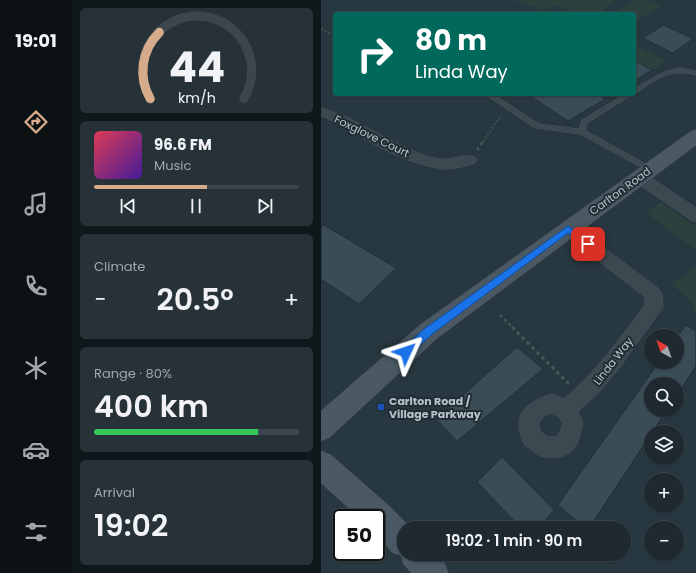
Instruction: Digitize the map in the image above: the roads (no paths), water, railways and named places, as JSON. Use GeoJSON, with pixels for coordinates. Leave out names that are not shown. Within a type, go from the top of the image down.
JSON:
{"type":"FeatureCollection","features":[{"type":"Feature","properties":{"kind":"main road","name":"Carlton Road"},"geometry":{"type":"LineString","coordinates":[[321,428],[428,332],[696,136]]}},
{"type":"Feature","properties":{"kind":"main road"},"geometry":{"type":"LineString","coordinates":[[321,464],[379,516],[397,535]]}},
{"type":"Feature","properties":{"kind":"main road"},"geometry":{"type":"LineString","coordinates":[[422,561],[433,573]]}},
{"type":"Feature","properties":{"kind":"street","name":"Foxglove Court"},"geometry":{"type":"LineString","coordinates":[[321,112],[334,116],[402,152],[420,159],[446,164],[470,160]]}},
{"type":"Feature","properties":{"kind":"street"},"geometry":{"type":"LineString","coordinates":[[645,173],[696,216]]}},
{"type":"Feature","properties":{"kind":"street","name":"Linda Way"},"geometry":{"type":"LineString","coordinates":[[567,410],[604,375],[654,307],[653,294],[568,229]]}},
{"type":"Feature","properties":{"kind":"lane"},"geometry":{"type":"LineString","coordinates":[[636,91],[669,70],[682,70],[696,73]]}},
{"type":"Feature","properties":{"kind":"lane"},"geometry":{"type":"LineString","coordinates":[[491,96],[537,126],[582,132],[645,173]]}},
{"type":"Feature","properties":{"kind":"lane"},"geometry":{"type":"LineString","coordinates":[[582,132],[584,122],[627,96]]}},
{"type":"Feature","properties":{"kind":"place","name":"Carlton Road / Village Parkway"},"geometry":{"type":"Point","coordinates":[381,407]}}]}
